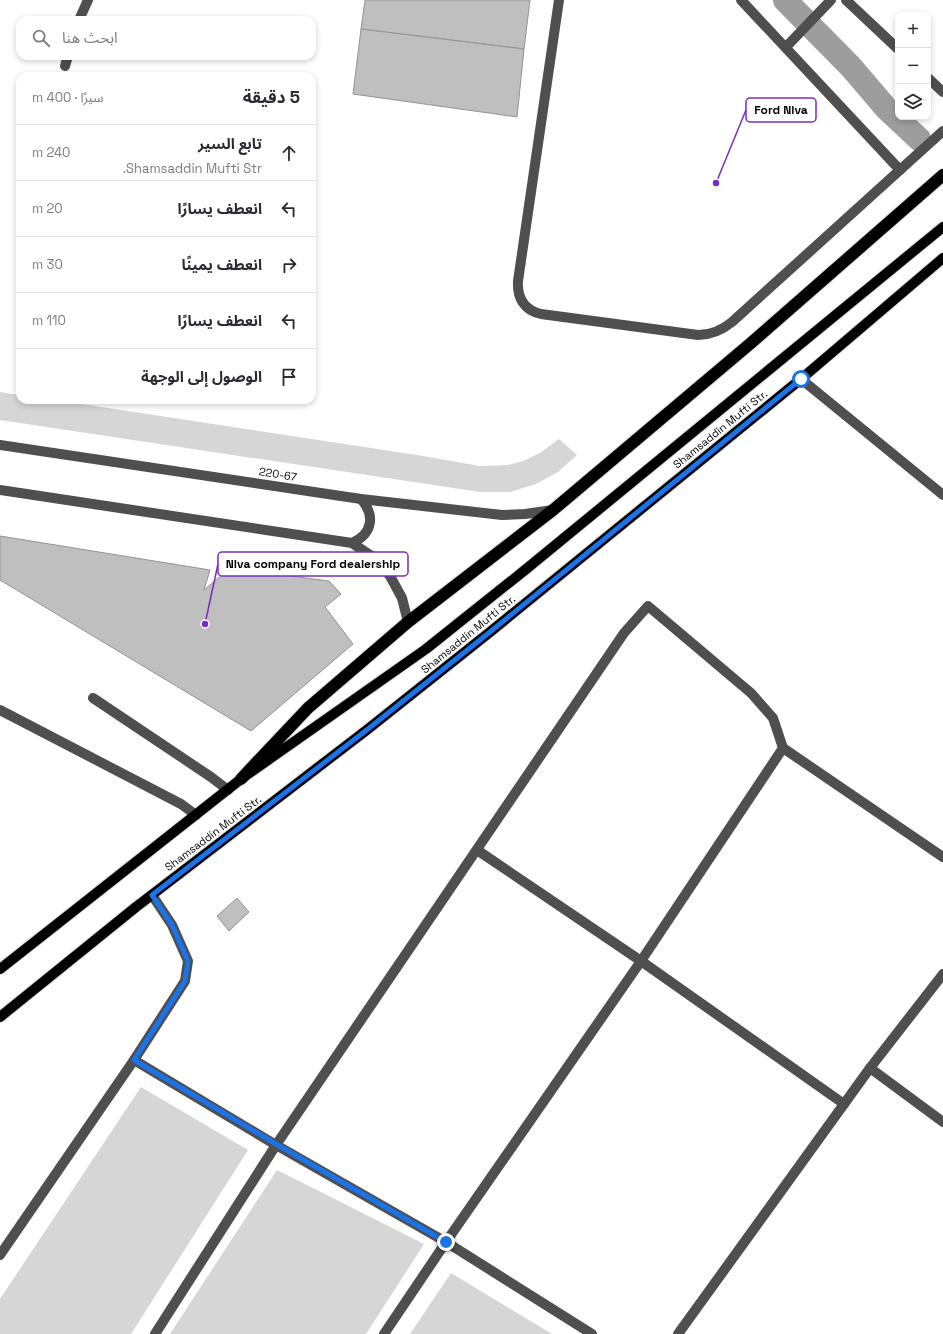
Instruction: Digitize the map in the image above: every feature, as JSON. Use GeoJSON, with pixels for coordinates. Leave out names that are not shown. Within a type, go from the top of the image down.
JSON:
{"type":"FeatureCollection","features":[{"type":"Feature","properties":{"kind":"highway"},"geometry":{"type":"LineString","coordinates":[[241,779],[308,708],[408,622],[553,510],[766,330],[943,175]]}},
{"type":"Feature","properties":{"kind":"main road","name":"Shamsaddin Mufti Str."},"geometry":{"type":"LineString","coordinates":[[0,970],[241,779],[426,649],[525,570],[943,227]]}},
{"type":"Feature","properties":{"kind":"main road","name":"Shamsaddin Mufti Str."},"geometry":{"type":"LineString","coordinates":[[0,1017],[152,895],[362,734],[490,632],[801,379],[943,258]]}},
{"type":"Feature","properties":{"kind":"street"},"geometry":{"type":"LineString","coordinates":[[81,16],[88,0]]}},
{"type":"Feature","properties":{"kind":"street"},"geometry":{"type":"LineString","coordinates":[[559,0],[517,288],[522,302],[534,312],[698,335],[713,334],[732,322],[943,131]]}},
{"type":"Feature","properties":{"kind":"street"},"geometry":{"type":"LineString","coordinates":[[741,0],[900,170]]}},
{"type":"Feature","properties":{"kind":"street"},"geometry":{"type":"LineString","coordinates":[[786,47],[831,0]]}},
{"type":"Feature","properties":{"kind":"street"},"geometry":{"type":"LineString","coordinates":[[846,0],[897,48]]}},
{"type":"Feature","properties":{"kind":"street"},"geometry":{"type":"LineString","coordinates":[[931,81],[943,92]]}},
{"type":"Feature","properties":{"kind":"street"},"geometry":{"type":"LineString","coordinates":[[801,379],[943,495]]}},
{"type":"Feature","properties":{"kind":"street","name":"220-67"},"geometry":{"type":"LineString","coordinates":[[0,445],[361,499],[502,515],[525,514],[553,510]]}},
{"type":"Feature","properties":{"kind":"street"},"geometry":{"type":"LineString","coordinates":[[0,490],[352,543],[373,557],[390,576],[402,598],[408,622]]}},
{"type":"Feature","properties":{"kind":"street"},"geometry":{"type":"LineString","coordinates":[[352,543],[360,539],[366,533],[370,524],[369,510],[361,499]]}},
{"type":"Feature","properties":{"kind":"street"},"geometry":{"type":"LineString","coordinates":[[155,1334],[276,1144],[624,634],[648,606],[751,693],[773,718],[784,748],[943,857]]}},
{"type":"Feature","properties":{"kind":"street"},"geometry":{"type":"LineString","coordinates":[[94,698],[228,790]]}},
{"type":"Feature","properties":{"kind":"street"},"geometry":{"type":"LineString","coordinates":[[0,710],[181,804],[196,815]]}},
{"type":"Feature","properties":{"kind":"street"},"geometry":{"type":"LineString","coordinates":[[384,1334],[641,961],[784,748]]}},
{"type":"Feature","properties":{"kind":"street"},"geometry":{"type":"LineString","coordinates":[[476,850],[641,961],[844,1104]]}},
{"type":"Feature","properties":{"kind":"street"},"geometry":{"type":"LineString","coordinates":[[0,1255],[134,1060],[185,981],[188,961],[172,925],[152,895]]}},
{"type":"Feature","properties":{"kind":"street"},"geometry":{"type":"LineString","coordinates":[[678,1334],[870,1068],[943,974]]}},
{"type":"Feature","properties":{"kind":"street"},"geometry":{"type":"LineString","coordinates":[[134,1060],[446,1242],[592,1334]]}},
{"type":"Feature","properties":{"kind":"street"},"geometry":{"type":"LineString","coordinates":[[870,1068],[943,1122]]}},
{"type":"Feature","properties":{"kind":"shaded area"},"geometry":{"type":"Polygon","coordinates":[[[0,392],[16,394],[16,404],[81,404],[480,466],[508,465],[523,461],[540,453],[559,439],[577,455],[558,472],[536,484],[510,492],[480,492],[0,420],[0,392]]]}},
{"type":"Feature","properties":{"kind":"shaded area"},"geometry":{"type":"Polygon","coordinates":[[[141,1087],[248,1150],[131,1334],[0,1334],[0,1299],[141,1087]]]}},
{"type":"Feature","properties":{"kind":"shaded area"},"geometry":{"type":"Polygon","coordinates":[[[277,1170],[424,1244],[366,1334],[170,1334],[277,1170]]]}},
{"type":"Feature","properties":{"kind":"shaded area"},"geometry":{"type":"Polygon","coordinates":[[[451,1273],[552,1334],[410,1334],[451,1273]]]}},
{"type":"Feature","properties":{"kind":"building"},"geometry":{"type":"Polygon","coordinates":[[[365,0],[530,0],[524,49],[361,29],[365,0]]]}},
{"type":"Feature","properties":{"kind":"building"},"geometry":{"type":"Polygon","coordinates":[[[361,29],[524,49],[517,117],[353,94],[361,29]]]}},
{"type":"Feature","properties":{"kind":"building"},"geometry":{"type":"Polygon","coordinates":[[[0,536],[210,570],[204,590],[230,568],[329,581],[341,594],[325,607],[353,644],[251,731],[0,580],[0,536]]]}},
{"type":"Feature","properties":{"kind":"building"},"geometry":{"type":"Polygon","coordinates":[[[237,898],[249,912],[229,931],[217,916],[237,898]]]}},
{"type":"Feature","properties":{"kind":"waterway"},"geometry":{"type":"LineString","coordinates":[[785,0],[851,67],[886,108],[919,139]]}},
{"type":"Feature","properties":{"kind":"place","name":"Ford Niva"},"geometry":{"type":"Point","coordinates":[716,183]}},
{"type":"Feature","properties":{"kind":"place","name":"Niva company Ford dealership"},"geometry":{"type":"Point","coordinates":[205,624]}},
{"type":"Feature","properties":{"kind":"route"},"geometry":{"type":"LineString","coordinates":[[446,1242],[134,1060],[185,981],[188,961],[172,925],[152,895],[368,729],[490,632],[801,379]]}}]}
